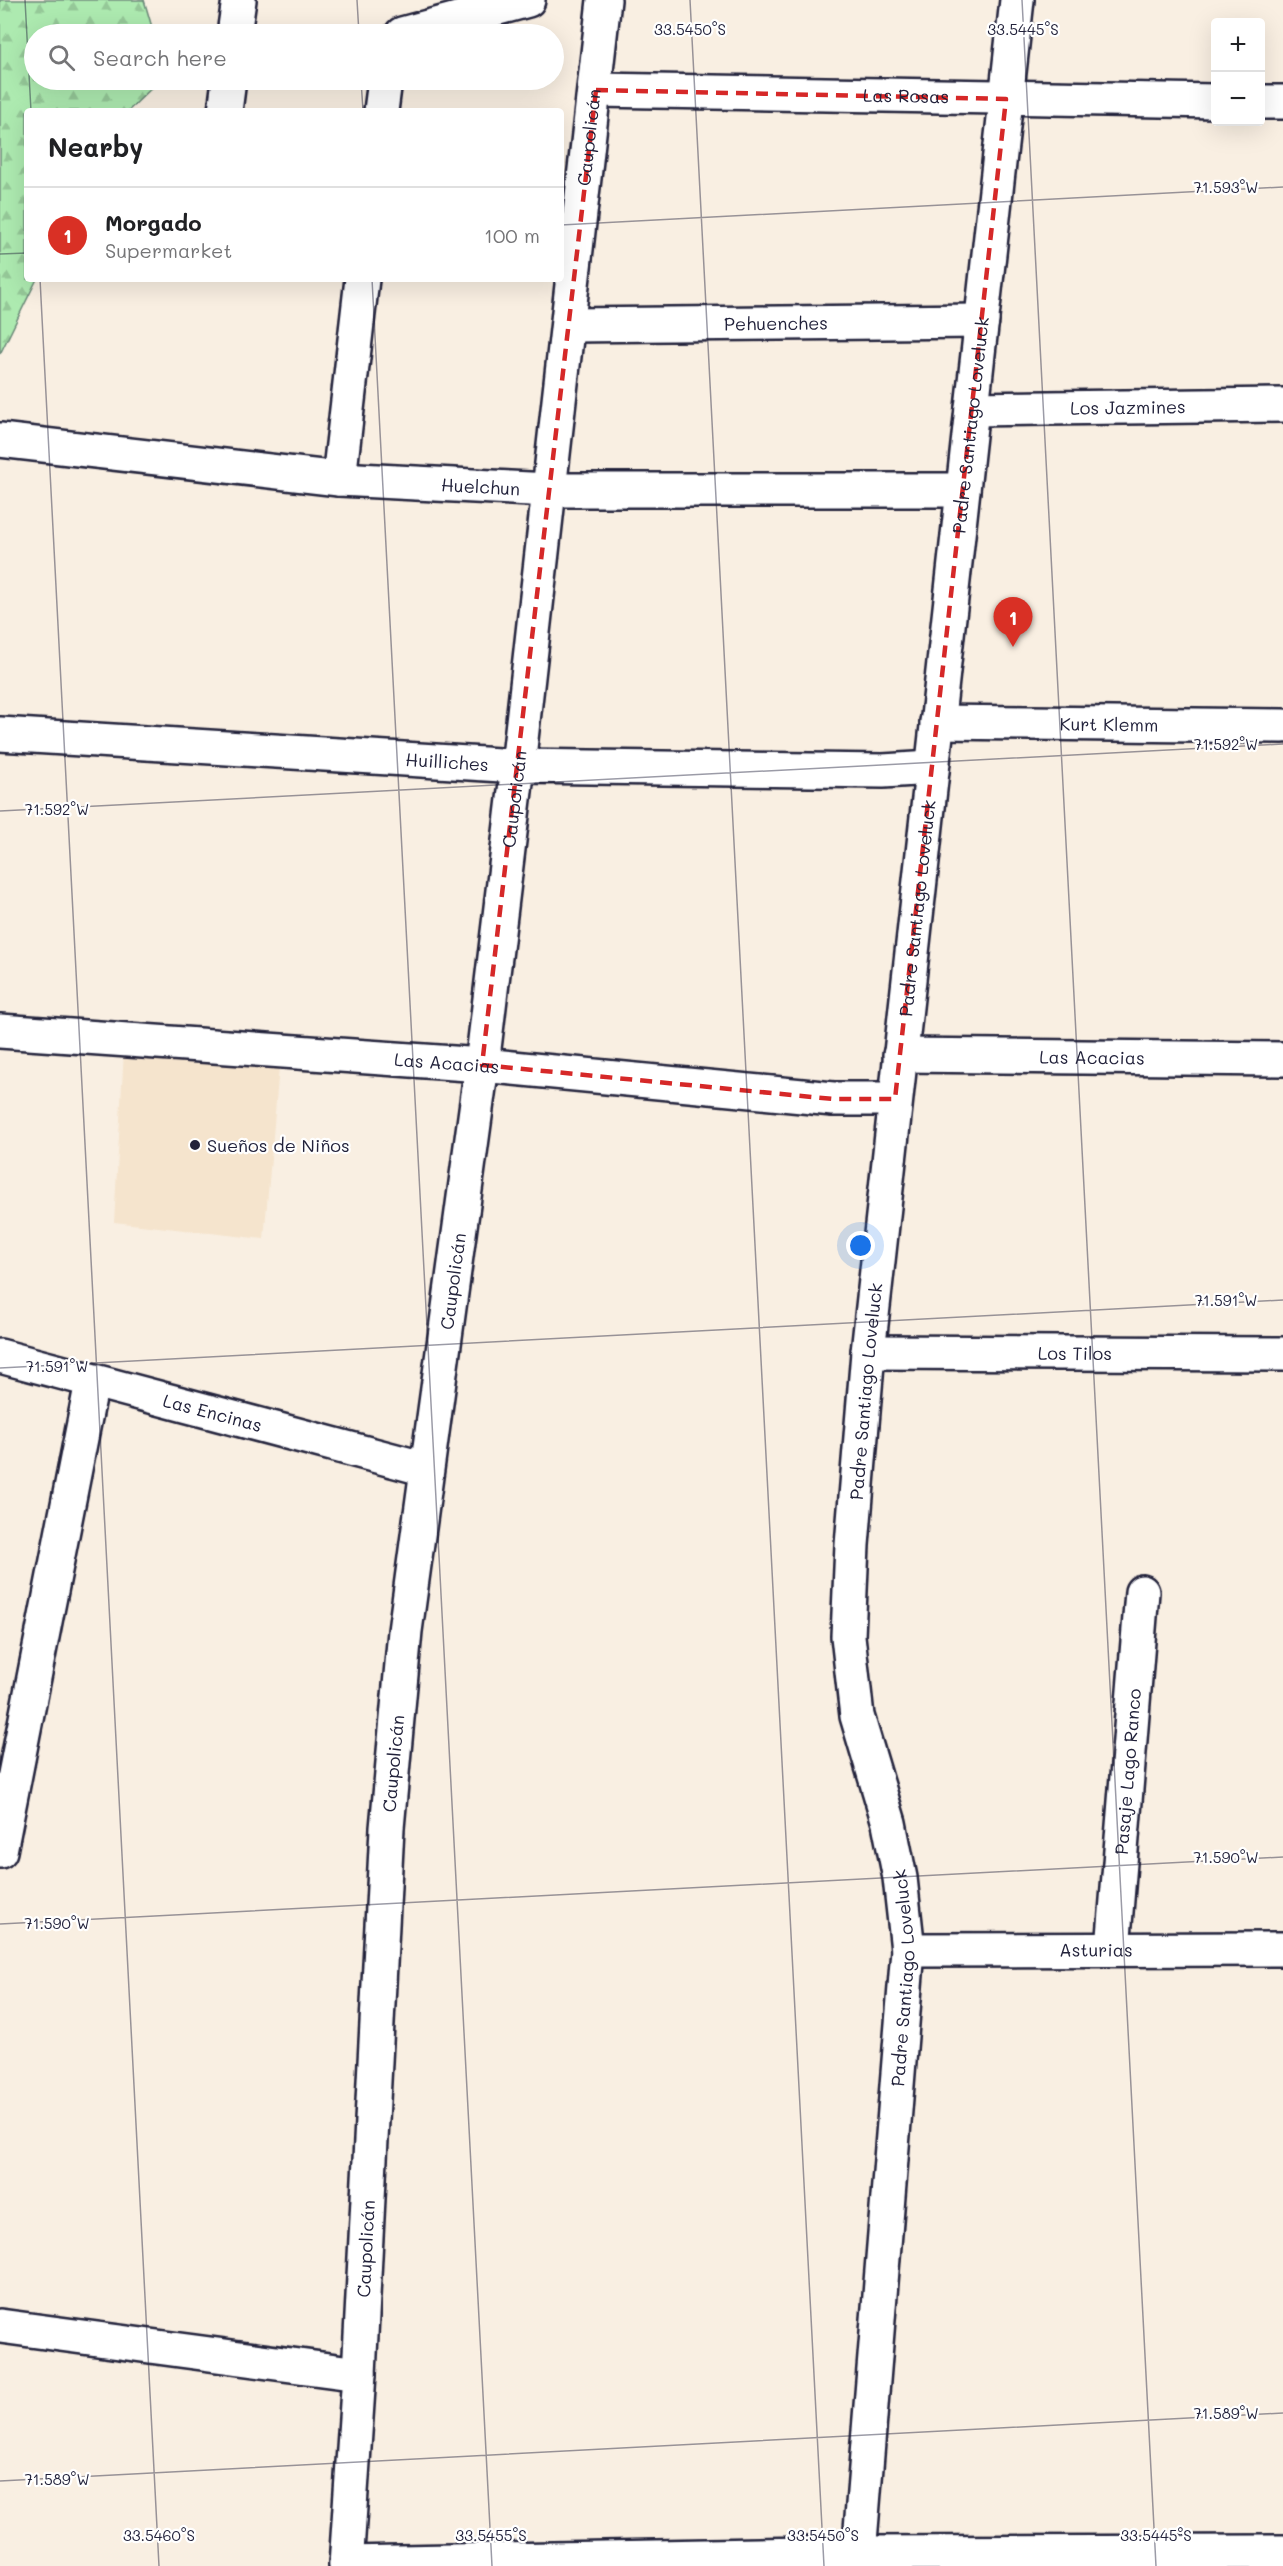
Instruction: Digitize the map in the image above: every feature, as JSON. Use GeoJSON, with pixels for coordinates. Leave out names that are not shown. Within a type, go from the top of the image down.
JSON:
{"type":"FeatureCollection","features":[{"type":"Feature","properties":{"kind":"street"},"geometry":{"type":"LineString","coordinates":[[235,24],[238,0]]}},
{"type":"Feature","properties":{"kind":"street"},"geometry":{"type":"LineString","coordinates":[[439,24],[528,0]]}},
{"type":"Feature","properties":{"kind":"street","name":"Caupolicán"},"geometry":{"type":"LineString","coordinates":[[346,2564],[359,2374],[387,1828],[413,1556],[482,1065],[570,325],[604,0]]}},
{"type":"Feature","properties":{"kind":"street","name":"Padre Santiago Loveluck"},"geometry":{"type":"LineString","coordinates":[[859,2560],[908,1950],[900,1878],[889,1823],[857,1716],[848,1636],[852,1545],[867,1352],[1017,0]]}},
{"type":"Feature","properties":{"kind":"street"},"geometry":{"type":"LineString","coordinates":[[225,108],[228,90]]}},
{"type":"Feature","properties":{"kind":"street"},"geometry":{"type":"LineString","coordinates":[[381,108],[384,90]]}},
{"type":"Feature","properties":{"kind":"street","name":"Las Rosas"},"geometry":{"type":"LineString","coordinates":[[596,90],[1211,101]]}},
{"type":"Feature","properties":{"kind":"street"},"geometry":{"type":"LineString","coordinates":[[1265,102],[1283,102]]}},
{"type":"Feature","properties":{"kind":"street"},"geometry":{"type":"LineString","coordinates":[[339,479],[362,282]]}},
{"type":"Feature","properties":{"kind":"street","name":"Pehuenches"},"geometry":{"type":"LineString","coordinates":[[570,325],[982,321]]}},
{"type":"Feature","properties":{"kind":"street","name":"Los Jazmines"},"geometry":{"type":"LineString","coordinates":[[972,409],[1283,405]]}},
{"type":"Feature","properties":{"kind":"street","name":"Huelchun"},"geometry":{"type":"LineString","coordinates":[[0,440],[339,479],[549,490],[963,490]]}},
{"type":"Feature","properties":{"kind":"street","name":"Kurt Klemm"},"geometry":{"type":"LineString","coordinates":[[937,722],[1283,726]]}},
{"type":"Feature","properties":{"kind":"street","name":"Huilliches"},"geometry":{"type":"LineString","coordinates":[[0,734],[518,766],[883,771],[932,768]]}},
{"type":"Feature","properties":{"kind":"street","name":"Las Acacias"},"geometry":{"type":"LineString","coordinates":[[0,1031],[482,1065],[833,1098],[896,1099]]}},
{"type":"Feature","properties":{"kind":"street","name":"Las Acacias"},"geometry":{"type":"LineString","coordinates":[[900,1055],[1283,1059]]}},
{"type":"Feature","properties":{"kind":"street","name":"Los Tilos"},"geometry":{"type":"LineString","coordinates":[[867,1352],[1283,1354]]}},
{"type":"Feature","properties":{"kind":"street","name":"Las Encinas"},"geometry":{"type":"LineString","coordinates":[[0,1356],[426,1469]]}},
{"type":"Feature","properties":{"kind":"street"},"geometry":{"type":"LineString","coordinates":[[0,1851],[92,1382]]}},
{"type":"Feature","properties":{"kind":"street","name":"Pasaje Lago Ranco"},"geometry":{"type":"LineString","coordinates":[[1113,1949],[1142,1592]]}},
{"type":"Feature","properties":{"kind":"street","name":"Asturias"},"geometry":{"type":"LineString","coordinates":[[908,1950],[1283,1949]]}},
{"type":"Feature","properties":{"kind":"street"},"geometry":{"type":"LineString","coordinates":[[0,2326],[359,2374]]}},
{"type":"Feature","properties":{"kind":"street"},"geometry":{"type":"LineString","coordinates":[[346,2564],[859,2560],[1283,2552]]}},
{"type":"Feature","properties":{"kind":"highlighted area"},"geometry":{"type":"Polygon","coordinates":[[[596,90],[1006,99],[895,1099],[833,1099],[482,1065],[596,90]]]}},
{"type":"Feature","properties":{"kind":"shaded area","name":"Sueños de Niños"},"geometry":{"type":"Polygon","coordinates":[[[124,1051],[279,1067],[264,1239],[114,1222],[124,1051]]]}},
{"type":"Feature","properties":{"kind":"green space"},"geometry":{"type":"Polygon","coordinates":[[[0,0],[144,0],[151,24],[24,24],[24,90],[150,90],[131,108],[24,108],[24,282],[36,282],[0,354],[0,0]]]}},
{"type":"Feature","properties":{"kind":"place","name":"Morgado"},"geometry":{"type":"Point","coordinates":[1013,647]}},
{"type":"Feature","properties":{"kind":"place","name":"Sueños de Niños"},"geometry":{"type":"Point","coordinates":[195,1145]}}]}
